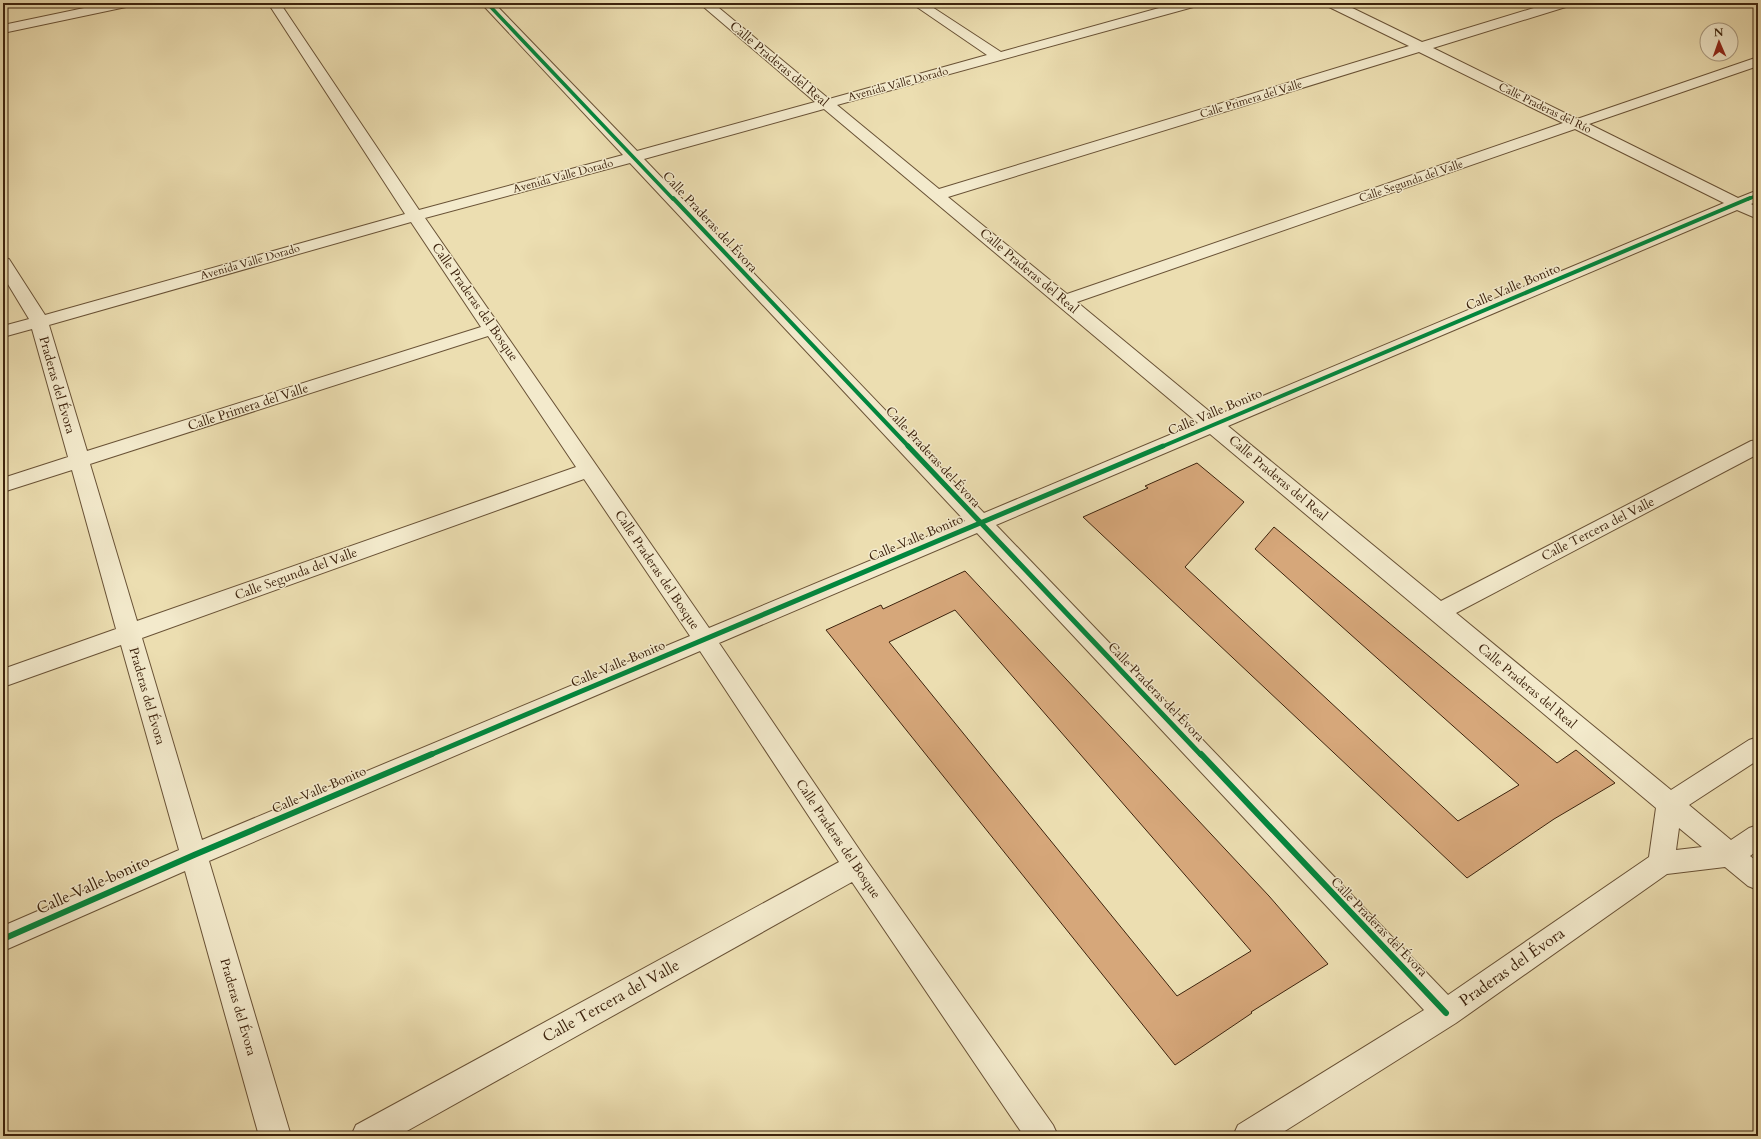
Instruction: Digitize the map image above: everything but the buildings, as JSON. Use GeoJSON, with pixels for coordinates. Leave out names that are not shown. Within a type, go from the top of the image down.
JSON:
{"type":"FeatureCollection","features":[{"type":"Feature","properties":{"kind":"street"},"geometry":{"type":"LineString","coordinates":[[56,3],[62,17]]}},
{"type":"Feature","properties":{"kind":"street"},"geometry":{"type":"LineString","coordinates":[[3,29],[126,3]]}},
{"type":"Feature","properties":{"kind":"street","name":"Calle Praderas del Bosque"},"geometry":{"type":"LineString","coordinates":[[274,3],[415,216],[705,640],[856,866],[1042,1136]]}},
{"type":"Feature","properties":{"kind":"street","name":"Calle Praderas del Évora"},"geometry":{"type":"LineString","coordinates":[[487,3],[1446,1013]]}},
{"type":"Feature","properties":{"kind":"street","name":"Calle Praderas del Real"},"geometry":{"type":"LineString","coordinates":[[705,3],[938,195],[1758,878]]}},
{"type":"Feature","properties":{"kind":"street"},"geometry":{"type":"LineString","coordinates":[[917,3],[998,56]]}},
{"type":"Feature","properties":{"kind":"street","name":"Avenida Valle Dorado"},"geometry":{"type":"LineString","coordinates":[[3,332],[415,216],[998,56],[1145,10],[1192,3]]}},
{"type":"Feature","properties":{"kind":"street","name":"Calle Praderas del Río"},"geometry":{"type":"LineString","coordinates":[[1332,3],[1758,214]]}},
{"type":"Feature","properties":{"kind":"street","name":"Calle Primera del Valle"},"geometry":{"type":"LineString","coordinates":[[938,195],[1564,3]]}},
{"type":"Feature","properties":{"kind":"street","name":"Calle Segunda del Valle"},"geometry":{"type":"LineString","coordinates":[[1064,301],[1758,61]]}},
{"type":"Feature","properties":{"kind":"street","name":"Calle Valle Bonito"},"geometry":{"type":"LineString","coordinates":[[194,855],[1758,195]]}},
{"type":"Feature","properties":{"kind":"street","name":"Praderas del Évora"},"geometry":{"type":"LineString","coordinates":[[3,263],[34,311],[39,322],[275,1136]]}},
{"type":"Feature","properties":{"kind":"street","name":"Calle Primera del Valle"},"geometry":{"type":"LineString","coordinates":[[3,485],[493,329]]}},
{"type":"Feature","properties":{"kind":"street","name":"Calle Tercera del Valle"},"geometry":{"type":"LineString","coordinates":[[1439,612],[1758,446]]}},
{"type":"Feature","properties":{"kind":"street","name":"Calle Segunda del Valle"},"geometry":{"type":"LineString","coordinates":[[3,678],[589,470]]}},
{"type":"Feature","properties":{"kind":"street"},"geometry":{"type":"LineString","coordinates":[[1758,747],[1669,805],[1661,863],[1730,855],[1758,836]]}},
{"type":"Feature","properties":{"kind":"street","name":"Calle Valle bonito"},"geometry":{"type":"LineString","coordinates":[[3,939],[194,855]]}},
{"type":"Feature","properties":{"kind":"street","name":"Praderas del Évora"},"geometry":{"type":"LineString","coordinates":[[1249,1136],[1446,1013],[1661,863]]}},
{"type":"Feature","properties":{"kind":"street","name":"Calle Tercera del Valle"},"geometry":{"type":"LineString","coordinates":[[367,1136],[856,866]]}},
{"type":"Feature","properties":{"kind":"cycle path"},"geometry":{"type":"LineString","coordinates":[[487,3],[1446,1013]]}},
{"type":"Feature","properties":{"kind":"cycle path"},"geometry":{"type":"LineString","coordinates":[[3,939],[194,855],[1758,195]]}}]}
